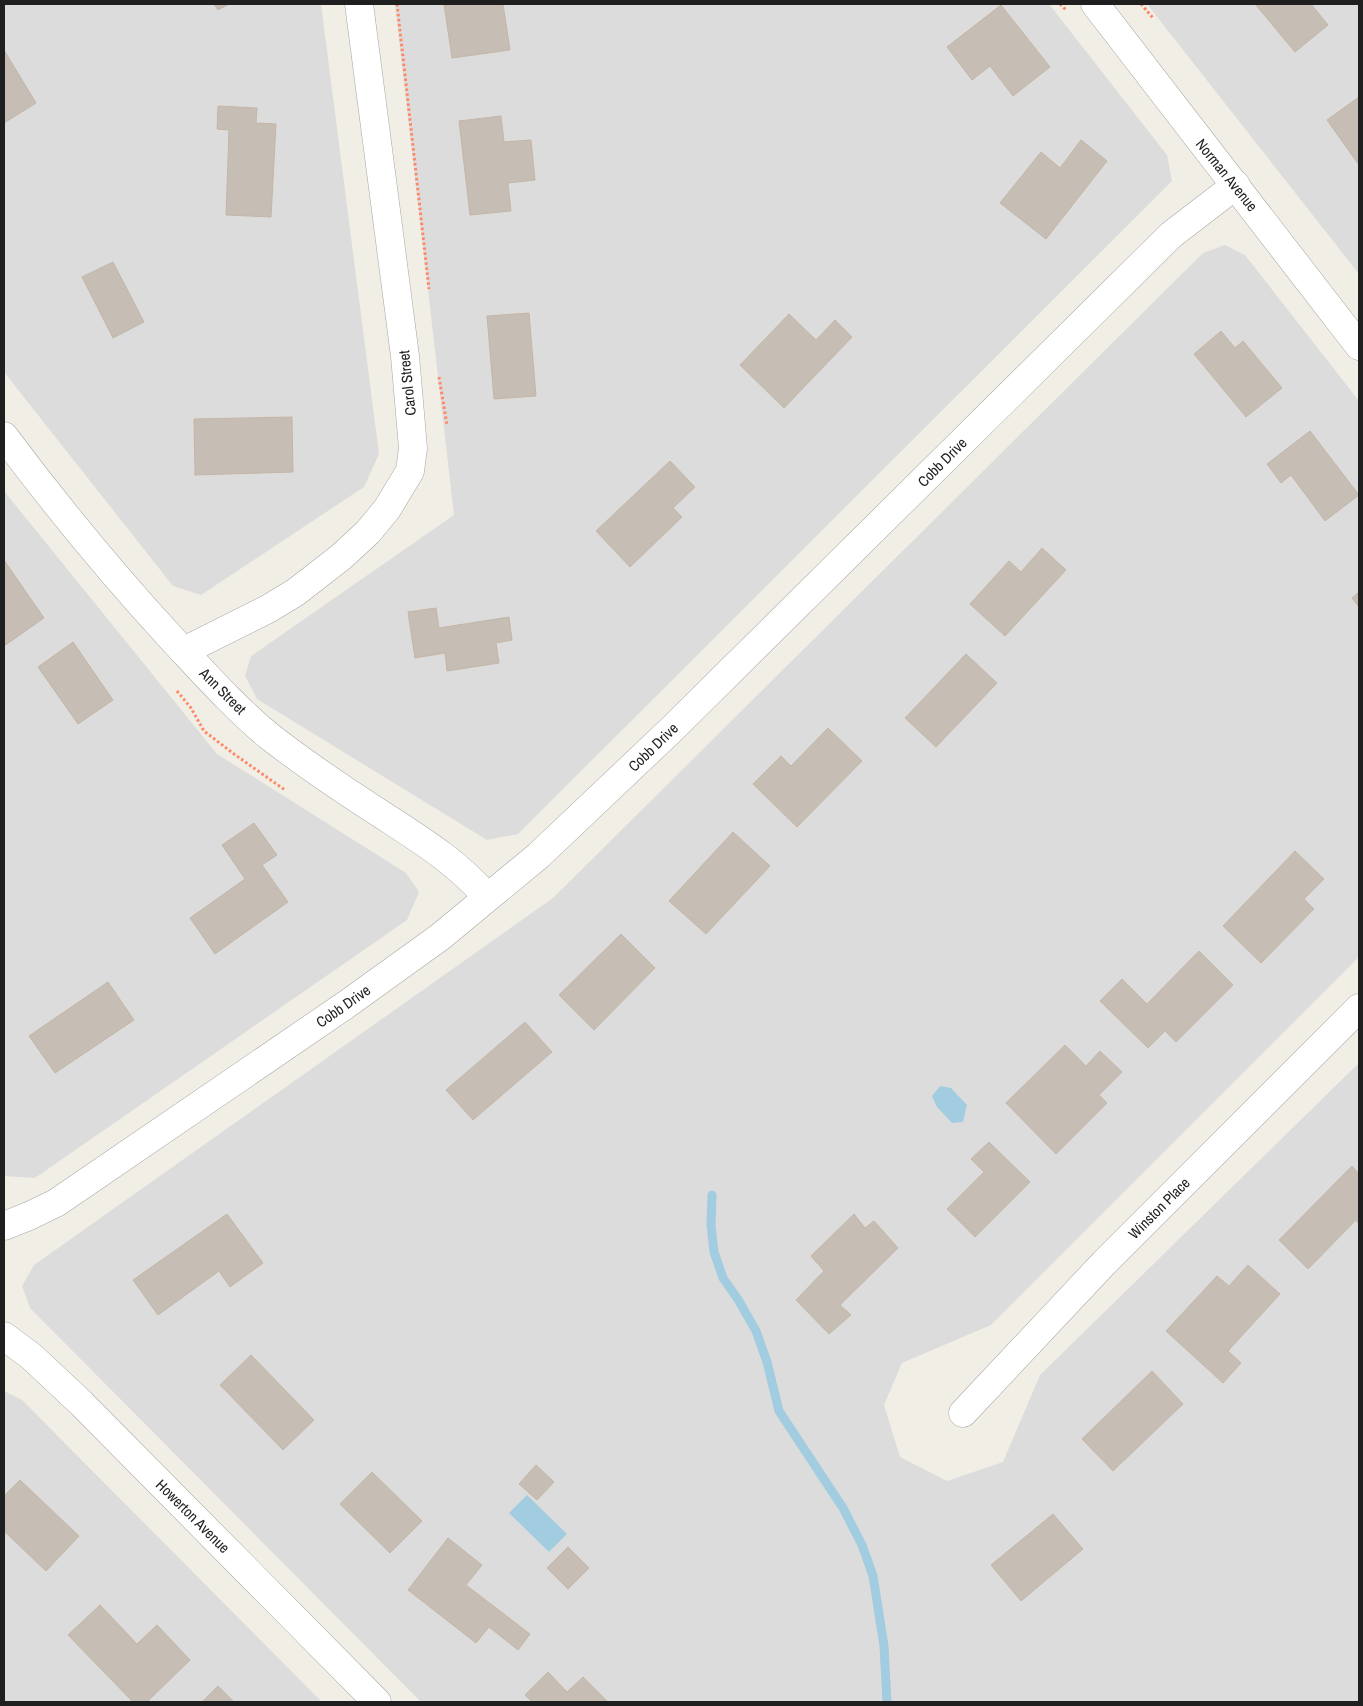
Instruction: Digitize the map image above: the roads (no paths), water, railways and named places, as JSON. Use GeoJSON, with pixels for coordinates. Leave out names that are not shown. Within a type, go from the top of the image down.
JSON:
{"type":"FeatureCollection","features":[{"type":"Feature","properties":{"kind":"street","name":"Carol Street"},"geometry":{"type":"LineString","coordinates":[[184,651],[268,609],[296,592],[341,557],[368,532],[386,509],[410,471],[413,448],[405,356],[359,4]]}},
{"type":"Feature","properties":{"kind":"street","name":"Norman Avenue"},"geometry":{"type":"LineString","coordinates":[[1095,4],[1359,346]]}},
{"type":"Feature","properties":{"kind":"street","name":"Cobb Drive"},"geometry":{"type":"LineString","coordinates":[[4,1226],[56,1203],[347,1004],[440,937],[538,856],[672,729],[1171,235],[1236,185]]}},
{"type":"Feature","properties":{"kind":"street","name":"Ann Street"},"geometry":{"type":"LineString","coordinates":[[4,436],[32,474],[135,598],[220,692],[269,735],[328,780],[442,854],[472,878],[488,897]]}},
{"type":"Feature","properties":{"kind":"street","name":"Winston Place"},"geometry":{"type":"LineString","coordinates":[[963,1412],[1104,1263],[1359,1008]]}},
{"type":"Feature","properties":{"kind":"street","name":"Howerton Avenue"},"geometry":{"type":"LineString","coordinates":[[4,1336],[32,1357],[81,1403],[377,1702]]}},
{"type":"Feature","properties":{"kind":"water"},"geometry":{"type":"Polygon","coordinates":[[[940,1086],[951,1088],[967,1105],[963,1122],[952,1123],[937,1107],[932,1096],[940,1086]]]}},
{"type":"Feature","properties":{"kind":"water"},"geometry":{"type":"Polygon","coordinates":[[[527,1495],[567,1534],[549,1552],[509,1513],[527,1495]]]}},
{"type":"Feature","properties":{"kind":"waterway"},"geometry":{"type":"LineString","coordinates":[[712,1195],[711,1225],[714,1252],[723,1278],[756,1331],[767,1362],[779,1411],[843,1508],[862,1545],[873,1576],[884,1646],[887,1702]]}}]}
